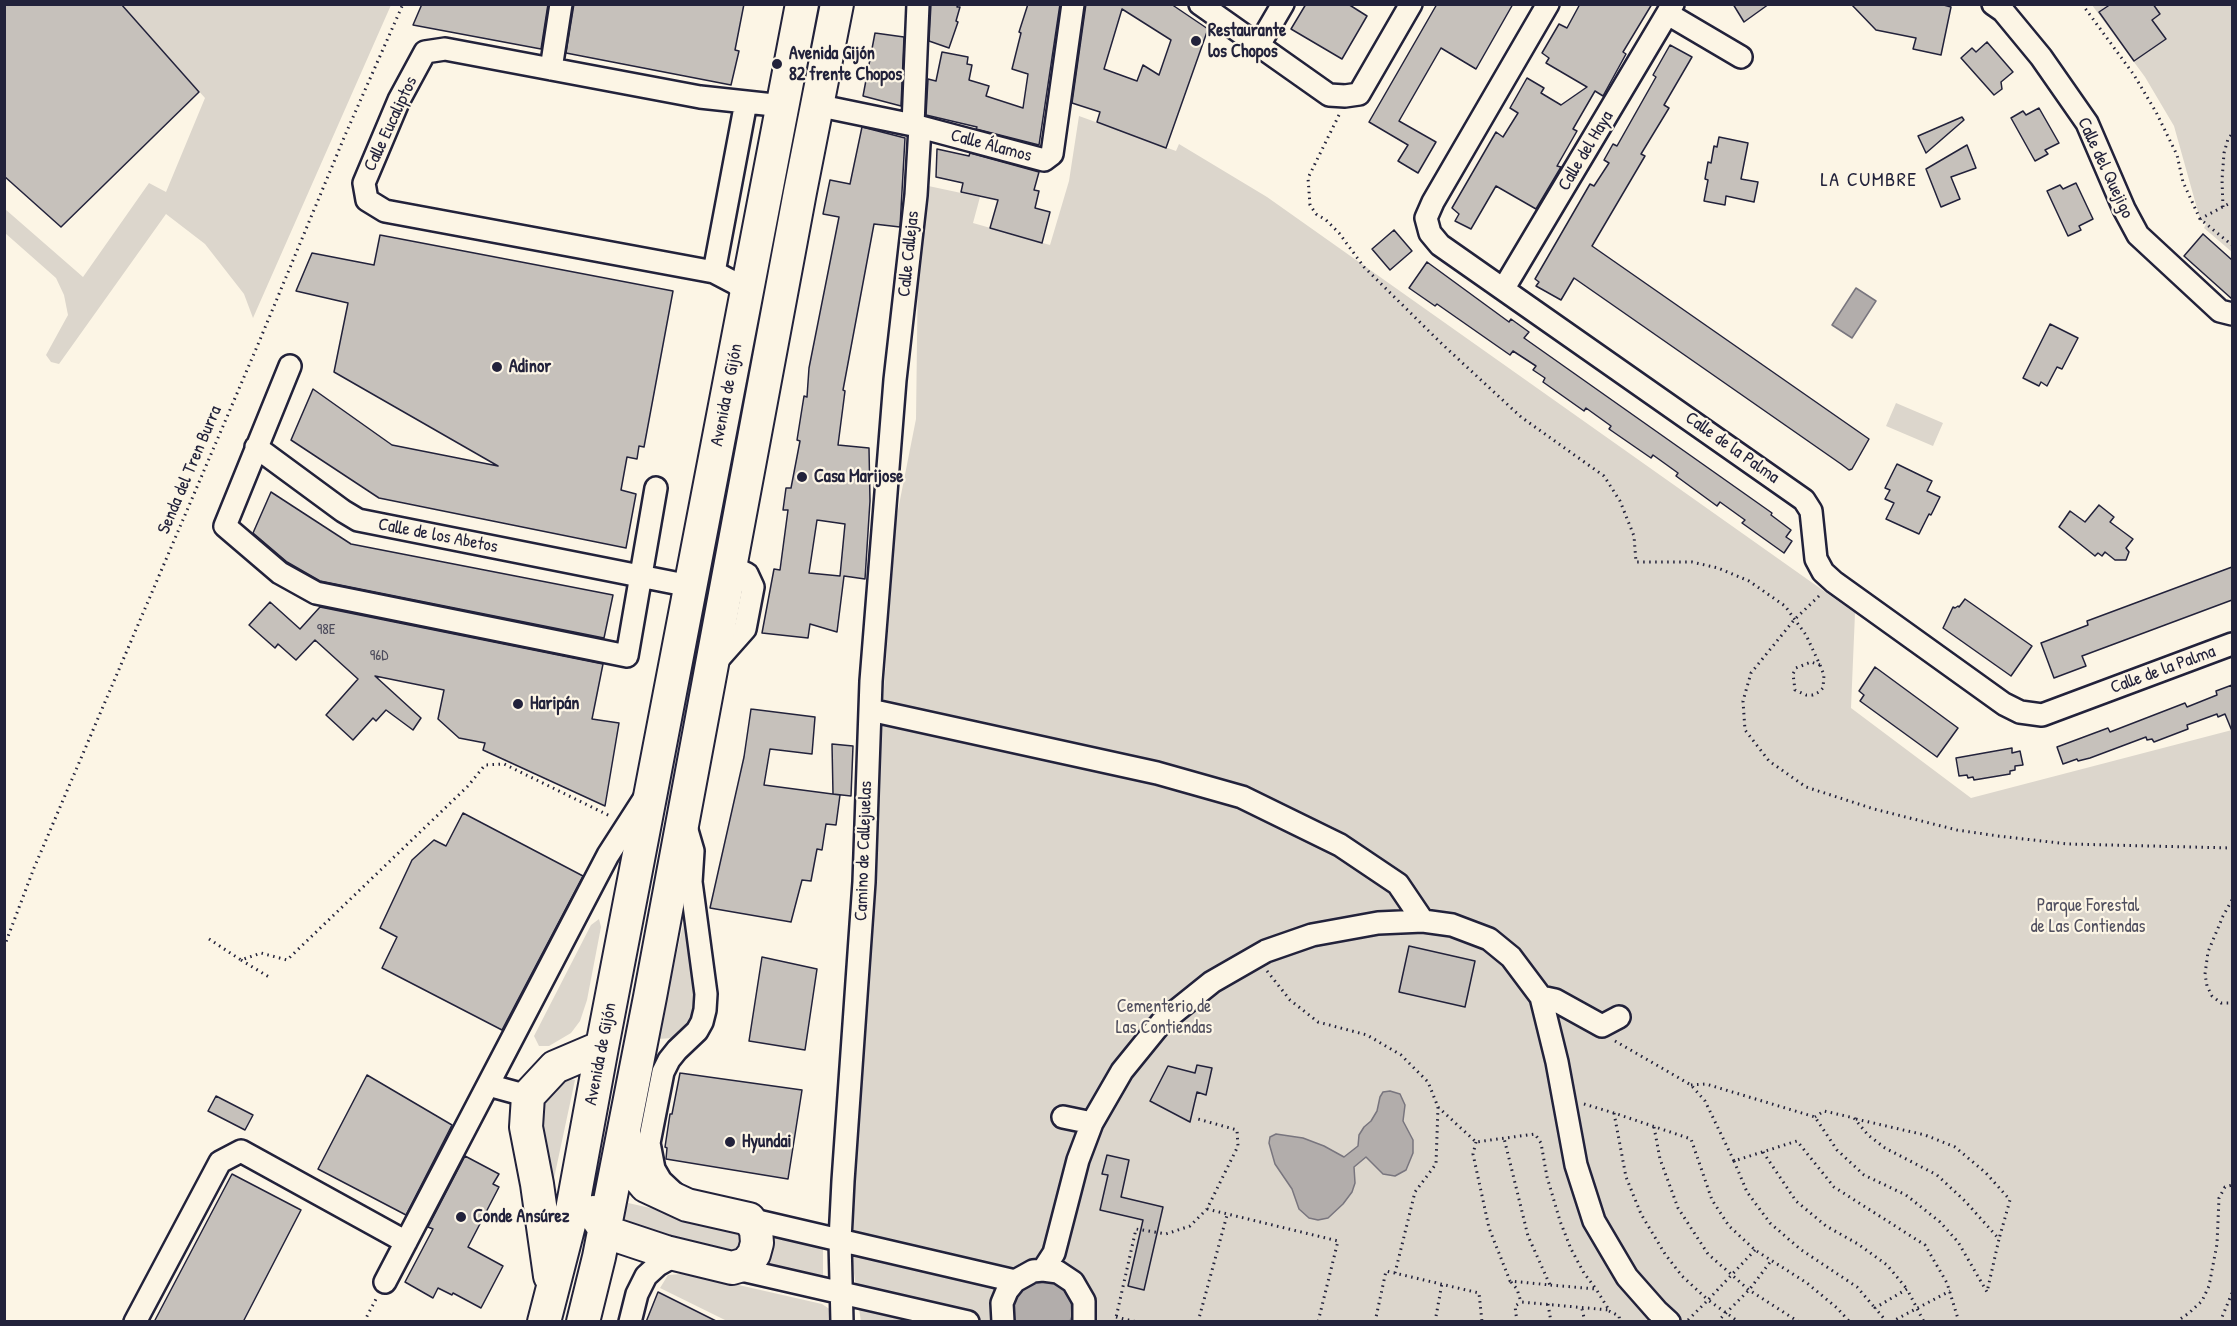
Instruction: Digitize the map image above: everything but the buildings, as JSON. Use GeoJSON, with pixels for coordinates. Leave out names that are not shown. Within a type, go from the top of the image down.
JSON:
{"type":"FeatureCollection","features":[{"type":"Feature","properties":{"kind":"highway","name":"Avenida de Gijón"},"geometry":{"type":"LineString","coordinates":[[550,1312],[570,1221],[802,4]]}},
{"type":"Feature","properties":{"kind":"highway","name":"Avenida de Gijón"},"geometry":{"type":"LineString","coordinates":[[583,1322],[592,1286],[602,1211],[624,1129],[816,105],[837,4]]}},
{"type":"Feature","properties":{"kind":"highway"},"geometry":{"type":"LineString","coordinates":[[550,1312],[564,1299],[582,1217],[602,1211],[630,1196],[687,1205],[749,1219],[756,1230],[757,1243],[754,1254],[746,1264],[732,1268],[671,1254],[615,1235],[602,1211],[589,1195],[590,1177],[633,950],[628,913]]}},
{"type":"Feature","properties":{"kind":"highway"},"geometry":{"type":"LineString","coordinates":[[550,1312],[537,1184],[526,1127],[528,1096],[555,1068],[602,1047]]}},
{"type":"Feature","properties":{"kind":"highway"},"geometry":{"type":"LineString","coordinates":[[624,1129],[629,1160],[636,1174],[646,1186],[687,1205]]}},
{"type":"Feature","properties":{"kind":"highway"},"geometry":{"type":"LineString","coordinates":[[592,1286],[607,1269],[625,1258],[671,1254]]}},
{"type":"Feature","properties":{"kind":"street"},"geometry":{"type":"LineString","coordinates":[[551,69],[561,4]]}},
{"type":"Feature","properties":{"kind":"street","name":"Calle Callejas"},"geometry":{"type":"LineString","coordinates":[[895,380],[916,195],[918,4]]}},
{"type":"Feature","properties":{"kind":"street","name":"Calle Álamos"},"geometry":{"type":"LineString","coordinates":[[816,105],[917,126],[1044,160],[1052,154],[1073,4]]}},
{"type":"Feature","properties":{"kind":"street"},"geometry":{"type":"LineString","coordinates":[[1200,4],[1329,95],[1345,96],[1359,94],[1412,4]]}},
{"type":"Feature","properties":{"kind":"street"},"geometry":{"type":"LineString","coordinates":[[1258,45],[1283,4]]}},
{"type":"Feature","properties":{"kind":"street","name":"Calle de la Palma"},"geometry":{"type":"LineString","coordinates":[[1548,4],[1433,202],[1426,218],[1430,233],[1440,245],[1804,500],[1811,511],[1816,559],[1823,572],[2004,704],[2020,712],[2042,715],[2232,644]]}},
{"type":"Feature","properties":{"kind":"street","name":"Calle del Quejigo"},"geometry":{"type":"LineString","coordinates":[[1993,4],[2003,11],[2041,57],[2087,123],[2124,210],[2138,235],[2220,311],[2232,314]]}},
{"type":"Feature","properties":{"kind":"street","name":"Calle del Haya"},"geometry":{"type":"LineString","coordinates":[[1504,288],[1670,9],[1742,57]]}},
{"type":"Feature","properties":{"kind":"street","name":"Calle Eucaliptos"},"geometry":{"type":"LineString","coordinates":[[747,293],[735,283],[714,272],[385,211],[367,200],[364,183],[399,100],[426,52],[445,50],[700,97],[783,106]]}},
{"type":"Feature","properties":{"kind":"street"},"geometry":{"type":"LineString","coordinates":[[714,272],[746,102]]}},
{"type":"Feature","properties":{"kind":"street"},"geometry":{"type":"LineString","coordinates":[[290,366],[225,526],[280,573],[316,593],[627,656],[656,488]]}},
{"type":"Feature","properties":{"kind":"street","name":"Camino de Callejuelas"},"geometry":{"type":"LineString","coordinates":[[842,1322],[840,1240],[864,882],[870,710],[895,380]]}},
{"type":"Feature","properties":{"kind":"street","name":"Calle de los Abetos"},"geometry":{"type":"LineString","coordinates":[[256,447],[342,512],[358,520],[690,586]]}},
{"type":"Feature","properties":{"kind":"street"},"geometry":{"type":"LineString","coordinates":[[870,710],[1157,773],[1242,797],[1340,845],[1398,884],[1424,921]]}},
{"type":"Feature","properties":{"kind":"street","name":"Avenida de Gijón"},"geometry":{"type":"LineString","coordinates":[[385,1282],[608,855],[652,786]]}},
{"type":"Feature","properties":{"kind":"street","name":"Avenida de Gijón"},"geometry":{"type":"LineString","coordinates":[[683,818],[693,850],[691,882],[706,994],[705,1010],[702,1022],[696,1031],[677,1050],[663,1072],[648,1143],[654,1169],[661,1181],[687,1205]]}},
{"type":"Feature","properties":{"kind":"street"},"geometry":{"type":"LineString","coordinates":[[1052,1265],[1078,1160],[1092,1123],[1122,1071],[1161,1023],[1212,982],[1266,951],[1312,935],[1378,923],[1424,921],[1452,925],[1489,939],[1511,957],[1541,997],[1550,1030],[1576,1165],[1594,1221],[1627,1277],[1670,1322]]}},
{"type":"Feature","properties":{"kind":"street"},"geometry":{"type":"LineString","coordinates":[[1541,997],[1555,1000],[1610,1022]]}},
{"type":"Feature","properties":{"kind":"street"},"geometry":{"type":"LineString","coordinates":[[488,1085],[528,1096]]}},
{"type":"Feature","properties":{"kind":"street"},"geometry":{"type":"LineString","coordinates":[[1063,1117],[1092,1123]]}},
{"type":"Feature","properties":{"kind":"street"},"geometry":{"type":"LineString","coordinates":[[135,1322],[220,1162],[241,1151],[406,1242]]}},
{"type":"Feature","properties":{"kind":"street"},"geometry":{"type":"LineString","coordinates":[[749,1219],[1015,1281]]}},
{"type":"Feature","properties":{"kind":"street"},"geometry":{"type":"LineString","coordinates":[[630,1322],[637,1294],[646,1276],[671,1254]]}},
{"type":"Feature","properties":{"kind":"street"},"geometry":{"type":"LineString","coordinates":[[1003,1322],[1002,1303],[1007,1291],[1015,1281],[1033,1271],[1052,1265]]}},
{"type":"Feature","properties":{"kind":"street"},"geometry":{"type":"LineString","coordinates":[[1052,1265],[1073,1282],[1080,1291],[1086,1312],[1084,1322]]}},
{"type":"Feature","properties":{"kind":"street"},"geometry":{"type":"LineString","coordinates":[[732,1268],[968,1322]]}},
{"type":"Feature","properties":{"kind":"path","name":"Senda del Tren Burra"},"geometry":{"type":"LineString","coordinates":[[4,947],[39,857],[402,4]]}},
{"type":"Feature","properties":{"kind":"path"},"geometry":{"type":"LineString","coordinates":[[2082,4],[2134,75],[2156,112],[2177,155],[2183,182],[2200,219],[2232,245]]}},
{"type":"Feature","properties":{"kind":"path"},"geometry":{"type":"LineString","coordinates":[[1345,96],[1340,114],[1308,178],[1310,205],[1316,214],[1326,220],[1338,233],[1364,267],[1521,417],[1604,476],[1620,501],[1631,527],[1636,562],[1692,562],[1718,568],[1749,581],[1785,606],[1806,635],[1820,665],[1824,675],[1823,688],[1819,692],[1806,695],[1794,690],[1793,674],[1796,668],[1811,662],[1820,665]]}},
{"type":"Feature","properties":{"kind":"path"},"geometry":{"type":"LineString","coordinates":[[2223,207],[2224,153],[2232,134]]}},
{"type":"Feature","properties":{"kind":"path"},"geometry":{"type":"LineString","coordinates":[[2200,219],[2232,202]]}},
{"type":"Feature","properties":{"kind":"path"},"geometry":{"type":"LineString","coordinates":[[1834,582],[1794,620],[1751,674],[1743,701],[1745,730],[1769,761],[1806,787],[1874,809],[1957,830],[1998,836],[2068,844],[2176,849],[2232,848]]}},
{"type":"Feature","properties":{"kind":"path"},"geometry":{"type":"LineString","coordinates":[[241,960],[261,953],[287,960],[468,786],[485,765],[504,764],[607,814],[623,831]]}},
{"type":"Feature","properties":{"kind":"path"},"geometry":{"type":"LineString","coordinates":[[2232,900],[2211,945],[2205,974],[2206,986],[2212,996],[2221,1003],[2232,1003]]}},
{"type":"Feature","properties":{"kind":"path"},"geometry":{"type":"LineString","coordinates":[[209,939],[269,977]]}},
{"type":"Feature","properties":{"kind":"path"},"geometry":{"type":"LineString","coordinates":[[1256,956],[1290,1000],[1318,1022],[1367,1035],[1401,1055],[1428,1082],[1438,1107],[1436,1164],[1415,1192],[1395,1273]]}},
{"type":"Feature","properties":{"kind":"path"},"geometry":{"type":"LineString","coordinates":[[1610,1022],[1612,1039],[1691,1085],[1705,1101],[1747,1192],[1770,1224],[1800,1248],[1857,1287],[1889,1322],[1950,1291]]}},
{"type":"Feature","properties":{"kind":"path"},"geometry":{"type":"LineString","coordinates":[[1691,1085],[1706,1084],[1815,1117],[1837,1150],[1864,1174],[1906,1195],[1940,1222],[1958,1242],[1987,1292],[2010,1200],[1986,1173],[1955,1147],[1925,1135],[1824,1112],[1815,1117]]}},
{"type":"Feature","properties":{"kind":"path"},"geometry":{"type":"LineString","coordinates":[[1564,1099],[1691,1138],[1712,1200],[1729,1226],[1755,1250],[1807,1282],[1850,1322]]}},
{"type":"Feature","properties":{"kind":"path"},"geometry":{"type":"LineString","coordinates":[[1438,1107],[1476,1142]]}},
{"type":"Feature","properties":{"kind":"path"},"geometry":{"type":"LineString","coordinates":[[1614,1113],[1626,1177],[1641,1214],[1665,1254],[1682,1276],[1708,1300],[1738,1322]]}},
{"type":"Feature","properties":{"kind":"path"},"geometry":{"type":"LineString","coordinates":[[1854,1118],[1868,1135],[1885,1148],[1937,1175],[1965,1201],[1999,1239]]}},
{"type":"Feature","properties":{"kind":"path"},"geometry":{"type":"LineString","coordinates":[[1137,1322],[1116,1319],[1136,1229],[1166,1234],[1190,1226],[1207,1209],[1238,1146],[1237,1130],[1198,1119]]}},
{"type":"Feature","properties":{"kind":"path"},"geometry":{"type":"LineString","coordinates":[[1654,1127],[1660,1159],[1678,1208],[1708,1254],[1749,1290],[1799,1322]]}},
{"type":"Feature","properties":{"kind":"path"},"geometry":{"type":"LineString","coordinates":[[1476,1142],[1534,1134],[1541,1143],[1547,1177],[1560,1221],[1584,1274],[1596,1288],[1609,1310]]}},
{"type":"Feature","properties":{"kind":"path"},"geometry":{"type":"LineString","coordinates":[[1504,1138],[1528,1236],[1550,1285]]}},
{"type":"Feature","properties":{"kind":"path"},"geometry":{"type":"LineString","coordinates":[[1734,1161],[1797,1141],[1834,1187],[1925,1245],[1947,1283],[1959,1322]]}},
{"type":"Feature","properties":{"kind":"path"},"geometry":{"type":"LineString","coordinates":[[1476,1142],[1473,1154],[1489,1228],[1521,1302]]}},
{"type":"Feature","properties":{"kind":"path"},"geometry":{"type":"LineString","coordinates":[[1763,1152],[1796,1201],[1826,1226],[1858,1244],[1887,1265],[1907,1289],[1924,1322]]}},
{"type":"Feature","properties":{"kind":"path"},"geometry":{"type":"LineString","coordinates":[[2176,1322],[2202,1301],[2209,1286],[2217,1244],[2219,1198],[2225,1187],[2232,1185]]}},
{"type":"Feature","properties":{"kind":"path"},"geometry":{"type":"LineString","coordinates":[[1207,1209],[1338,1241],[1318,1322]]}},
{"type":"Feature","properties":{"kind":"path"},"geometry":{"type":"LineString","coordinates":[[1198,1322],[1227,1215]]}},
{"type":"Feature","properties":{"kind":"path"},"geometry":{"type":"LineString","coordinates":[[1687,1322],[1755,1250]]}},
{"type":"Feature","properties":{"kind":"path"},"geometry":{"type":"LineString","coordinates":[[1717,1322],[1749,1290],[1771,1261]]}},
{"type":"Feature","properties":{"kind":"path"},"geometry":{"type":"LineString","coordinates":[[1375,1322],[1386,1271],[1479,1293],[1482,1322]]}},
{"type":"Feature","properties":{"kind":"path"},"geometry":{"type":"LineString","coordinates":[[1510,1281],[1596,1288]]}},
{"type":"Feature","properties":{"kind":"path"},"geometry":{"type":"LineString","coordinates":[[364,1322],[385,1282]]}},
{"type":"Feature","properties":{"kind":"path"},"geometry":{"type":"LineString","coordinates":[[1435,1322],[1442,1283]]}},
{"type":"Feature","properties":{"kind":"path"},"geometry":{"type":"LineString","coordinates":[[1875,1308],[1907,1289]]}},
{"type":"Feature","properties":{"kind":"path"},"geometry":{"type":"LineString","coordinates":[[2220,1322],[2232,1293]]}},
{"type":"Feature","properties":{"kind":"path"},"geometry":{"type":"LineString","coordinates":[[1517,1322],[1515,1306],[1521,1302],[1609,1310],[1624,1322]]}},
{"type":"Feature","properties":{"kind":"path"},"geometry":{"type":"LineString","coordinates":[[1548,1305],[1551,1322]]}},
{"type":"Feature","properties":{"kind":"path"},"geometry":{"type":"LineString","coordinates":[[1582,1308],[1585,1322]]}},
{"type":"Feature","properties":{"kind":"path"},"geometry":{"type":"LineString","coordinates":[[1619,1316],[1620,1322]]}},
{"type":"Feature","properties":{"kind":"green space"},"geometry":{"type":"Polygon","coordinates":[[[121,5],[391,5],[253,318],[244,294],[205,244],[166,214],[59,364],[51,362],[46,355],[68,315],[64,295],[56,278],[5,233],[5,209],[83,277],[149,183],[166,192],[205,98],[121,5]]]}},
{"type":"Feature","properties":{"kind":"green space"},"geometry":{"type":"Polygon","coordinates":[[[811,5],[827,5],[816,65],[799,67],[811,5]]]}},
{"type":"Feature","properties":{"kind":"green space"},"geometry":{"type":"Polygon","coordinates":[[[2092,5],[2232,5],[2232,252],[2204,228],[2206,224],[2200,219],[2174,126],[2145,77],[2092,5]]]}},
{"type":"Feature","properties":{"kind":"green space"},"geometry":{"type":"Polygon","coordinates":[[[810,88],[673,810],[664,803],[797,89],[810,88]]]}},
{"type":"Feature","properties":{"kind":"green space"},"geometry":{"type":"Polygon","coordinates":[[[1079,116],[1176,151],[1179,144],[1267,197],[1855,613],[1851,708],[1971,798],[2232,730],[2232,1321],[861,1322],[853,1266],[857,1027],[896,520],[916,419],[919,184],[980,197],[973,223],[1050,245],[1069,181],[1079,116]]]}},
{"type":"Feature","properties":{"kind":"green space"},"geometry":{"type":"Polygon","coordinates":[[[1896,403],[1943,423],[1933,446],[1886,426],[1896,403]]]}},
{"type":"Feature","properties":{"kind":"green space"},"geometry":{"type":"Polygon","coordinates":[[[599,919],[601,927],[587,1000],[580,1021],[571,1033],[549,1046],[539,1046],[534,1036],[591,925],[599,919]]]}},
{"type":"Feature","properties":{"kind":"green space"},"geometry":{"type":"Polygon","coordinates":[[[684,920],[700,1006],[684,1032],[673,1038],[658,1039],[684,920]]]}},
{"type":"Feature","properties":{"kind":"green space"},"geometry":{"type":"Polygon","coordinates":[[[567,1078],[575,1080],[553,1183],[540,1109],[549,1090],[567,1078]]]}},
{"type":"Feature","properties":{"kind":"green space"},"geometry":{"type":"Polygon","coordinates":[[[628,1203],[736,1227],[742,1237],[742,1245],[736,1253],[620,1231],[628,1203]]]}},
{"type":"Feature","properties":{"kind":"green space"},"geometry":{"type":"Polygon","coordinates":[[[771,1233],[823,1245],[823,1278],[767,1263],[771,1233]]]}},
{"type":"Feature","properties":{"kind":"green space"},"geometry":{"type":"Polygon","coordinates":[[[681,1274],[822,1304],[831,1310],[831,1321],[727,1321],[660,1288],[668,1275],[681,1274]]]}},
{"type":"Feature","properties":{"kind":"shaded area"},"geometry":{"type":"Polygon","coordinates":[[[1856,288],[1876,301],[1852,338],[1832,325],[1856,288]]]}},
{"type":"Feature","properties":{"kind":"shaded area"},"geometry":{"type":"Polygon","coordinates":[[[1390,1091],[1400,1094],[1405,1105],[1403,1121],[1413,1140],[1413,1153],[1406,1170],[1395,1176],[1383,1174],[1366,1157],[1354,1167],[1355,1183],[1352,1192],[1343,1204],[1328,1218],[1318,1220],[1309,1218],[1299,1209],[1292,1189],[1275,1164],[1269,1143],[1270,1137],[1276,1134],[1303,1138],[1344,1157],[1358,1146],[1359,1135],[1377,1111],[1380,1097],[1383,1092],[1390,1091]]]}},
{"type":"Feature","properties":{"kind":"shaded area"},"geometry":{"type":"Polygon","coordinates":[[[1043,1281],[1056,1284],[1064,1290],[1071,1301],[1070,1321],[1013,1321],[1012,1304],[1017,1294],[1032,1282],[1043,1281]]]}},
{"type":"Feature","properties":{"kind":"place","name":"Restaurante los Chopos"},"geometry":{"type":"Point","coordinates":[1196,41]}},
{"type":"Feature","properties":{"kind":"place","name":"Avenida Gijón 82 frente Chopos"},"geometry":{"type":"Point","coordinates":[777,64]}},
{"type":"Feature","properties":{"kind":"place","name":"Adinor"},"geometry":{"type":"Point","coordinates":[497,367]}},
{"type":"Feature","properties":{"kind":"place","name":"Casa Marijose"},"geometry":{"type":"Point","coordinates":[802,477]}},
{"type":"Feature","properties":{"kind":"place","name":"Haripán"},"geometry":{"type":"Point","coordinates":[518,704]}},
{"type":"Feature","properties":{"kind":"place","name":"Hyundai"},"geometry":{"type":"Point","coordinates":[730,1142]}},
{"type":"Feature","properties":{"kind":"place","name":"Conde Ansúrez"},"geometry":{"type":"Point","coordinates":[461,1217]}},
{"type":"Feature","properties":{"kind":"district","name":"LA CUMBRE"},"geometry":{"type":"Point","coordinates":[1869,181]}},
{"type":"Feature","properties":{"kind":"park label","name":"Parque Forestal de Las Contiendas"},"geometry":{"type":"Point","coordinates":[2088,916]}},
{"type":"Feature","properties":{"kind":"park label","name":"Cementerio de Las Contiendas"},"geometry":{"type":"Point","coordinates":[1164,1017]}}]}
